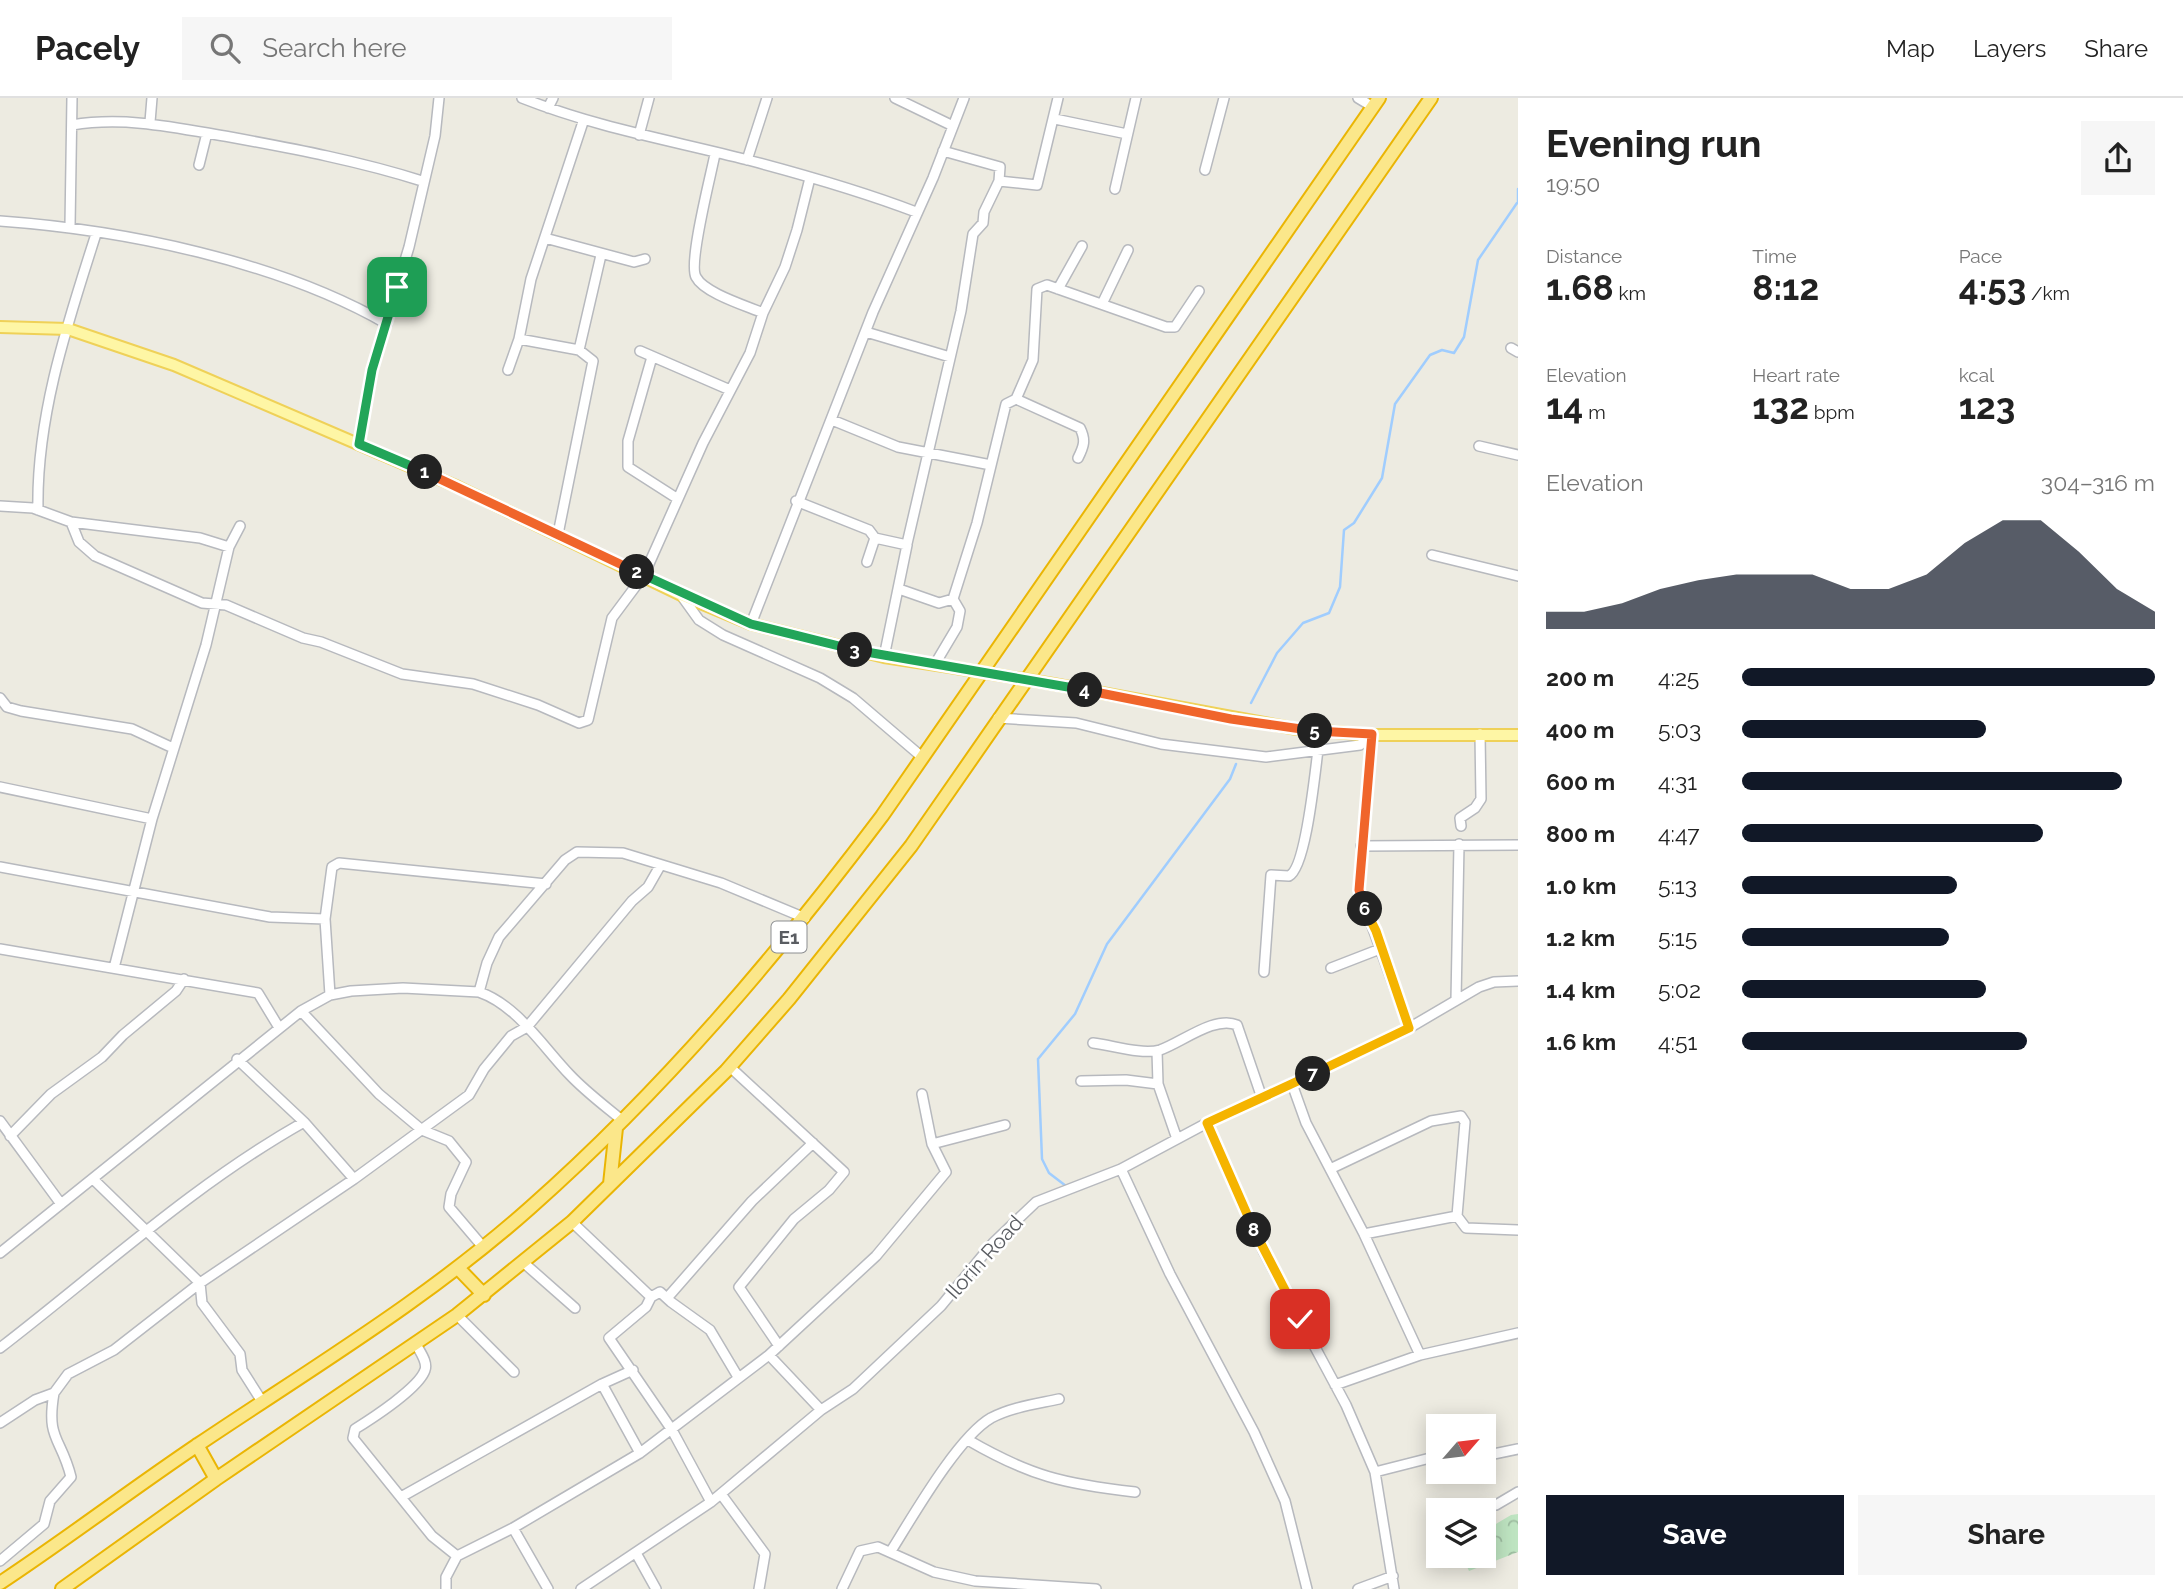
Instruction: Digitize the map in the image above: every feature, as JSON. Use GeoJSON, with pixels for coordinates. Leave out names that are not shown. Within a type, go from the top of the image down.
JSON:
{"type":"FeatureCollection","features":[{"type":"Feature","properties":{"kind":"highway","name":"E1"},"geometry":{"type":"LineString","coordinates":[[62,1589],[216,1479],[484,1295],[572,1222],[730,1066],[789,999],[911,846],[1431,98]]}},
{"type":"Feature","properties":{"kind":"highway","name":"E1"},"geometry":{"type":"LineString","coordinates":[[0,1583],[86,1526],[197,1445],[366,1335],[458,1268],[620,1125],[685,1058],[805,918],[882,816],[1376,103]]}},
{"type":"Feature","properties":{"kind":"highway"},"geometry":{"type":"LineString","coordinates":[[610,1184],[620,1125]]}},
{"type":"Feature","properties":{"kind":"highway"},"geometry":{"type":"LineString","coordinates":[[458,1268],[484,1295]]}},
{"type":"Feature","properties":{"kind":"highway"},"geometry":{"type":"LineString","coordinates":[[197,1445],[216,1479]]}},
{"type":"Feature","properties":{"kind":"main road"},"geometry":{"type":"LineString","coordinates":[[0,327],[68,329],[174,365],[359,444],[558,534],[681,595],[751,624],[884,657],[1053,684],[1297,729],[1372,734],[1518,735]]}},
{"type":"Feature","properties":{"kind":"street"},"geometry":{"type":"LineString","coordinates":[[70,226],[72,98]]}},
{"type":"Feature","properties":{"kind":"street"},"geometry":{"type":"LineString","coordinates":[[150,122],[152,98]]}},
{"type":"Feature","properties":{"kind":"street"},"geometry":{"type":"LineString","coordinates":[[359,444],[372,370],[409,247],[422,181],[435,136],[439,98]]}},
{"type":"Feature","properties":{"kind":"street"},"geometry":{"type":"LineString","coordinates":[[522,98],[583,122],[747,160],[861,191],[916,212]]}},
{"type":"Feature","properties":{"kind":"street"},"geometry":{"type":"LineString","coordinates":[[548,108],[553,98]]}},
{"type":"Feature","properties":{"kind":"street"},"geometry":{"type":"LineString","coordinates":[[639,135],[649,98]]}},
{"type":"Feature","properties":{"kind":"street"},"geometry":{"type":"LineString","coordinates":[[747,160],[767,98]]}},
{"type":"Feature","properties":{"kind":"street"},"geometry":{"type":"LineString","coordinates":[[895,98],[953,126]]}},
{"type":"Feature","properties":{"kind":"street"},"geometry":{"type":"LineString","coordinates":[[751,624],[796,501],[964,98]]}},
{"type":"Feature","properties":{"kind":"street"},"geometry":{"type":"LineString","coordinates":[[999,181],[1037,185],[1058,98]]}},
{"type":"Feature","properties":{"kind":"street"},"geometry":{"type":"LineString","coordinates":[[1115,189],[1136,98]]}},
{"type":"Feature","properties":{"kind":"street"},"geometry":{"type":"LineString","coordinates":[[1205,170],[1224,98]]}},
{"type":"Feature","properties":{"kind":"street"},"geometry":{"type":"LineString","coordinates":[[1358,98],[1376,103]]}},
{"type":"Feature","properties":{"kind":"street"},"geometry":{"type":"LineString","coordinates":[[1055,119],[1127,134]]}},
{"type":"Feature","properties":{"kind":"street"},"geometry":{"type":"LineString","coordinates":[[72,125],[98,121],[150,122],[297,147],[422,181]]}},
{"type":"Feature","properties":{"kind":"street"},"geometry":{"type":"LineString","coordinates":[[508,370],[519,339],[531,279],[583,122]]}},
{"type":"Feature","properties":{"kind":"street"},"geometry":{"type":"LineString","coordinates":[[199,165],[207,133]]}},
{"type":"Feature","properties":{"kind":"street"},"geometry":{"type":"LineString","coordinates":[[884,657],[927,453],[961,311],[973,234],[983,223],[984,212],[999,181],[1000,167],[943,151]]}},
{"type":"Feature","properties":{"kind":"street"},"geometry":{"type":"LineString","coordinates":[[715,154],[694,260],[696,278],[707,288],[763,313]]}},
{"type":"Feature","properties":{"kind":"street"},"geometry":{"type":"LineString","coordinates":[[71,522],[79,542],[95,556],[212,606],[226,605],[303,638],[321,642],[402,674],[473,684],[538,705],[579,723],[588,720],[593,711],[612,618],[644,575],[750,352],[763,313],[793,243],[810,178]]}},
{"type":"Feature","properties":{"kind":"street"},"geometry":{"type":"LineString","coordinates":[[0,221],[70,226],[275,274],[364,311],[387,324]]}},
{"type":"Feature","properties":{"kind":"street"},"geometry":{"type":"LineString","coordinates":[[38,510],[39,482],[51,395],[96,234]]}},
{"type":"Feature","properties":{"kind":"street"},"geometry":{"type":"LineString","coordinates":[[545,238],[634,262],[645,259]]}},
{"type":"Feature","properties":{"kind":"street"},"geometry":{"type":"LineString","coordinates":[[1058,289],[1082,246]]}},
{"type":"Feature","properties":{"kind":"street"},"geometry":{"type":"LineString","coordinates":[[1102,304],[1128,250]]}},
{"type":"Feature","properties":{"kind":"street"},"geometry":{"type":"LineString","coordinates":[[579,350],[601,255]]}},
{"type":"Feature","properties":{"kind":"street"},"geometry":{"type":"LineString","coordinates":[[935,664],[957,627],[960,611],[953,600],[977,523],[1006,404],[1016,399],[1033,360],[1037,289],[1041,285],[1058,289],[1166,327],[1175,327],[1199,291]]}},
{"type":"Feature","properties":{"kind":"street"},"geometry":{"type":"LineString","coordinates":[[866,332],[950,357]]}},
{"type":"Feature","properties":{"kind":"street"},"geometry":{"type":"LineString","coordinates":[[519,339],[579,350],[593,361],[558,534]]}},
{"type":"Feature","properties":{"kind":"street"},"geometry":{"type":"LineString","coordinates":[[640,351],[693,376],[715,381],[730,390]]}},
{"type":"Feature","properties":{"kind":"street"},"geometry":{"type":"LineString","coordinates":[[652,356],[628,441],[628,467],[678,499]]}},
{"type":"Feature","properties":{"kind":"street"},"geometry":{"type":"LineString","coordinates":[[1016,399],[1080,428],[1085,437],[1078,458]]}},
{"type":"Feature","properties":{"kind":"street"},"geometry":{"type":"LineString","coordinates":[[832,419],[898,447],[991,465]]}},
{"type":"Feature","properties":{"kind":"street"},"geometry":{"type":"LineString","coordinates":[[1479,446],[1518,456]]}},
{"type":"Feature","properties":{"kind":"street"},"geometry":{"type":"LineString","coordinates":[[796,501],[869,530],[875,538],[907,545],[906,548]]}},
{"type":"Feature","properties":{"kind":"street"},"geometry":{"type":"LineString","coordinates":[[0,506],[38,510],[71,522],[200,538],[229,547]]}},
{"type":"Feature","properties":{"kind":"street"},"geometry":{"type":"LineString","coordinates":[[114,968],[152,819],[206,645],[212,606],[229,547],[240,526]]}},
{"type":"Feature","properties":{"kind":"street"},"geometry":{"type":"LineString","coordinates":[[867,562],[875,538]]}},
{"type":"Feature","properties":{"kind":"street"},"geometry":{"type":"LineString","coordinates":[[1432,555],[1518,576]]}},
{"type":"Feature","properties":{"kind":"street"},"geometry":{"type":"LineString","coordinates":[[899,589],[939,603],[953,600]]}},
{"type":"Feature","properties":{"kind":"street"},"geometry":{"type":"LineString","coordinates":[[681,595],[699,620],[723,635],[820,678],[853,698],[922,757]]}},
{"type":"Feature","properties":{"kind":"street"},"geometry":{"type":"LineString","coordinates":[[0,698],[7,707],[21,711],[132,729],[173,748]]}},
{"type":"Feature","properties":{"kind":"street"},"geometry":{"type":"LineString","coordinates":[[998,718],[1067,722],[1161,744],[1265,757],[1360,745],[1372,734]]}},
{"type":"Feature","properties":{"kind":"street"},"geometry":{"type":"LineString","coordinates":[[1372,734],[1359,890],[1409,1028]]}},
{"type":"Feature","properties":{"kind":"street"},"geometry":{"type":"LineString","coordinates":[[1461,826],[1460,818],[1475,808],[1481,799],[1480,734]]}},
{"type":"Feature","properties":{"kind":"street"},"geometry":{"type":"LineString","coordinates":[[1264,972],[1271,875],[1289,876],[1297,868],[1308,821],[1318,750]]}},
{"type":"Feature","properties":{"kind":"street"},"geometry":{"type":"LineString","coordinates":[[0,787],[152,819]]}},
{"type":"Feature","properties":{"kind":"street"},"geometry":{"type":"LineString","coordinates":[[1456,1000],[1459,844]]}},
{"type":"Feature","properties":{"kind":"street"},"geometry":{"type":"LineString","coordinates":[[1361,846],[1518,845]]}},
{"type":"Feature","properties":{"kind":"street"},"geometry":{"type":"LineString","coordinates":[[479,992],[487,963],[499,937],[565,860],[578,852],[623,853],[721,883],[805,918]]}},
{"type":"Feature","properties":{"kind":"street"},"geometry":{"type":"LineString","coordinates":[[330,995],[325,919],[329,871],[339,863],[546,884]]}},
{"type":"Feature","properties":{"kind":"street"},"geometry":{"type":"LineString","coordinates":[[0,1423],[35,1400],[54,1392],[68,1374],[114,1350],[200,1283],[354,1180],[469,1096],[484,1069],[511,1036],[527,1027],[648,887],[660,866]]}},
{"type":"Feature","properties":{"kind":"street"},"geometry":{"type":"LineString","coordinates":[[0,867],[270,917],[325,919]]}},
{"type":"Feature","properties":{"kind":"street"},"geometry":{"type":"LineString","coordinates":[[0,949],[258,993],[278,1026]]}},
{"type":"Feature","properties":{"kind":"street"},"geometry":{"type":"LineString","coordinates":[[1331,968],[1380,949]]}},
{"type":"Feature","properties":{"kind":"street"},"geometry":{"type":"LineString","coordinates":[[10,1136],[51,1094],[102,1058],[123,1035],[176,991],[184,979]]}},
{"type":"Feature","properties":{"kind":"street","name":"Ilorin Road"},"geometry":{"type":"LineString","coordinates":[[581,1589],[721,1494],[821,1410],[853,1389],[941,1306],[1029,1208],[1121,1168],[1207,1123],[1409,1028],[1456,1000],[1494,982],[1518,981]]}},
{"type":"Feature","properties":{"kind":"street"},"geometry":{"type":"LineString","coordinates":[[0,1253],[278,1026],[330,995],[404,988],[479,992],[502,1005],[527,1027],[571,1077],[620,1125]]}},
{"type":"Feature","properties":{"kind":"street"},"geometry":{"type":"LineString","coordinates":[[301,1011],[379,1094],[422,1130],[449,1141],[466,1162],[451,1194],[449,1208],[483,1247]]}},
{"type":"Feature","properties":{"kind":"street"},"geometry":{"type":"LineString","coordinates":[[1093,1043],[1157,1051],[1220,1024],[1237,1025],[1262,1098]]}},
{"type":"Feature","properties":{"kind":"street"},"geometry":{"type":"LineString","coordinates":[[1157,1051],[1158,1084],[1177,1139]]}},
{"type":"Feature","properties":{"kind":"street"},"geometry":{"type":"LineString","coordinates":[[237,1059],[304,1122],[354,1180]]}},
{"type":"Feature","properties":{"kind":"street"},"geometry":{"type":"LineString","coordinates":[[730,1066],[844,1172],[829,1190],[794,1219],[739,1287],[779,1346]]}},
{"type":"Feature","properties":{"kind":"street"},"geometry":{"type":"LineString","coordinates":[[1082,1081],[1126,1080],[1158,1084]]}},
{"type":"Feature","properties":{"kind":"street"},"geometry":{"type":"LineString","coordinates":[[1292,1084],[1306,1123],[1364,1234],[1420,1355]]}},
{"type":"Feature","properties":{"kind":"street"},"geometry":{"type":"LineString","coordinates":[[446,1589],[446,1577],[457,1556],[513,1528],[640,1453],[769,1355],[876,1256],[944,1178],[944,1165],[932,1144],[922,1094]]}},
{"type":"Feature","properties":{"kind":"street"},"geometry":{"type":"LineString","coordinates":[[1330,1169],[1431,1121],[1461,1116],[1465,1122],[1457,1216],[1466,1228],[1518,1230]]}},
{"type":"Feature","properties":{"kind":"street"},"geometry":{"type":"LineString","coordinates":[[0,1121],[61,1204]]}},
{"type":"Feature","properties":{"kind":"street"},"geometry":{"type":"LineString","coordinates":[[0,1348],[147,1231],[260,1147],[304,1122]]}},
{"type":"Feature","properties":{"kind":"street"},"geometry":{"type":"LineString","coordinates":[[1207,1123],[1264,1252],[1335,1385],[1375,1472],[1394,1589]]}},
{"type":"Feature","properties":{"kind":"street"},"geometry":{"type":"LineString","coordinates":[[932,1144],[1005,1125]]}},
{"type":"Feature","properties":{"kind":"street"},"geometry":{"type":"LineString","coordinates":[[668,1297],[752,1201],[813,1143]]}},
{"type":"Feature","properties":{"kind":"street"},"geometry":{"type":"LineString","coordinates":[[1121,1168],[1170,1274],[1254,1433],[1285,1501],[1307,1589]]}},
{"type":"Feature","properties":{"kind":"street"},"geometry":{"type":"LineString","coordinates":[[93,1179],[200,1283],[202,1303],[240,1354],[242,1370],[263,1403]]}},
{"type":"Feature","properties":{"kind":"street"},"geometry":{"type":"LineString","coordinates":[[1364,1234],[1457,1216]]}},
{"type":"Feature","properties":{"kind":"street"},"geometry":{"type":"LineString","coordinates":[[572,1222],[651,1297]]}},
{"type":"Feature","properties":{"kind":"street"},"geometry":{"type":"LineString","coordinates":[[524,1263],[575,1308]]}},
{"type":"Feature","properties":{"kind":"street"},"geometry":{"type":"LineString","coordinates":[[710,1502],[671,1430],[609,1338],[646,1307],[651,1297],[660,1292],[710,1330],[738,1377]]}},
{"type":"Feature","properties":{"kind":"street"},"geometry":{"type":"LineString","coordinates":[[457,1315],[514,1372]]}},
{"type":"Feature","properties":{"kind":"street"},"geometry":{"type":"LineString","coordinates":[[1335,1385],[1420,1355],[1518,1333]]}},
{"type":"Feature","properties":{"kind":"street"},"geometry":{"type":"LineString","coordinates":[[416,1344],[425,1361],[423,1374],[387,1409],[355,1429],[353,1438],[432,1536],[457,1556]]}},
{"type":"Feature","properties":{"kind":"street"},"geometry":{"type":"LineString","coordinates":[[769,1355],[821,1410]]}},
{"type":"Feature","properties":{"kind":"street"},"geometry":{"type":"LineString","coordinates":[[401,1497],[602,1384],[633,1370]]}},
{"type":"Feature","properties":{"kind":"street"},"geometry":{"type":"LineString","coordinates":[[602,1384],[640,1453]]}},
{"type":"Feature","properties":{"kind":"street"},"geometry":{"type":"LineString","coordinates":[[0,1561],[47,1520],[50,1501],[71,1476],[53,1437],[51,1419],[54,1392]]}},
{"type":"Feature","properties":{"kind":"street"},"geometry":{"type":"LineString","coordinates":[[891,1550],[935,1481],[972,1433],[989,1419],[1006,1411],[1059,1399]]}},
{"type":"Feature","properties":{"kind":"street"},"geometry":{"type":"LineString","coordinates":[[968,1440],[1024,1471],[1079,1486],[1135,1492]]}},
{"type":"Feature","properties":{"kind":"street"},"geometry":{"type":"LineString","coordinates":[[1496,1454],[1518,1449]]}},
{"type":"Feature","properties":{"kind":"street"},"geometry":{"type":"LineString","coordinates":[[1375,1472],[1426,1459]]}},
{"type":"Feature","properties":{"kind":"street"},"geometry":{"type":"LineString","coordinates":[[1496,1505],[1518,1492]]}},
{"type":"Feature","properties":{"kind":"street"},"geometry":{"type":"LineString","coordinates":[[721,1494],[765,1554],[759,1589]]}},
{"type":"Feature","properties":{"kind":"street"},"geometry":{"type":"LineString","coordinates":[[513,1528],[548,1589]]}},
{"type":"Feature","properties":{"kind":"street"},"geometry":{"type":"LineString","coordinates":[[842,1589],[860,1551],[869,1547],[891,1550],[934,1572],[955,1577],[1096,1589]]}},
{"type":"Feature","properties":{"kind":"street"},"geometry":{"type":"LineString","coordinates":[[636,1553],[656,1589]]}},
{"type":"Feature","properties":{"kind":"street"},"geometry":{"type":"LineString","coordinates":[[1358,1589],[1393,1576]]}},
{"type":"Feature","properties":{"kind":"green space"},"geometry":{"type":"Polygon","coordinates":[[[1518,1514],[1518,1552],[1496,1561],[1496,1524],[1518,1514]]]}},
{"type":"Feature","properties":{"kind":"waterway"},"geometry":{"type":"LineString","coordinates":[[1518,189],[1518,203]]}},
{"type":"Feature","properties":{"kind":"waterway"},"geometry":{"type":"LineString","coordinates":[[1251,703],[1277,653],[1303,623],[1329,613],[1340,587],[1344,530],[1354,523],[1382,478],[1395,404],[1430,355],[1442,350],[1454,353],[1464,337],[1478,260],[1517,203]]}},
{"type":"Feature","properties":{"kind":"waterway"},"geometry":{"type":"LineString","coordinates":[[1066,1186],[1049,1173],[1042,1159],[1038,1059],[1075,1014],[1107,944],[1230,779],[1236,764]]}},
{"type":"Feature","properties":{"kind":"route"},"geometry":{"type":"LineString","coordinates":[[397,287],[372,370],[359,444],[512,511],[681,595],[751,624],[797,638],[884,657],[1053,684],[1231,719],[1297,729],[1372,734],[1359,890],[1361,903],[1376,931],[1409,1028],[1207,1123],[1264,1252],[1300,1319]]}}]}
